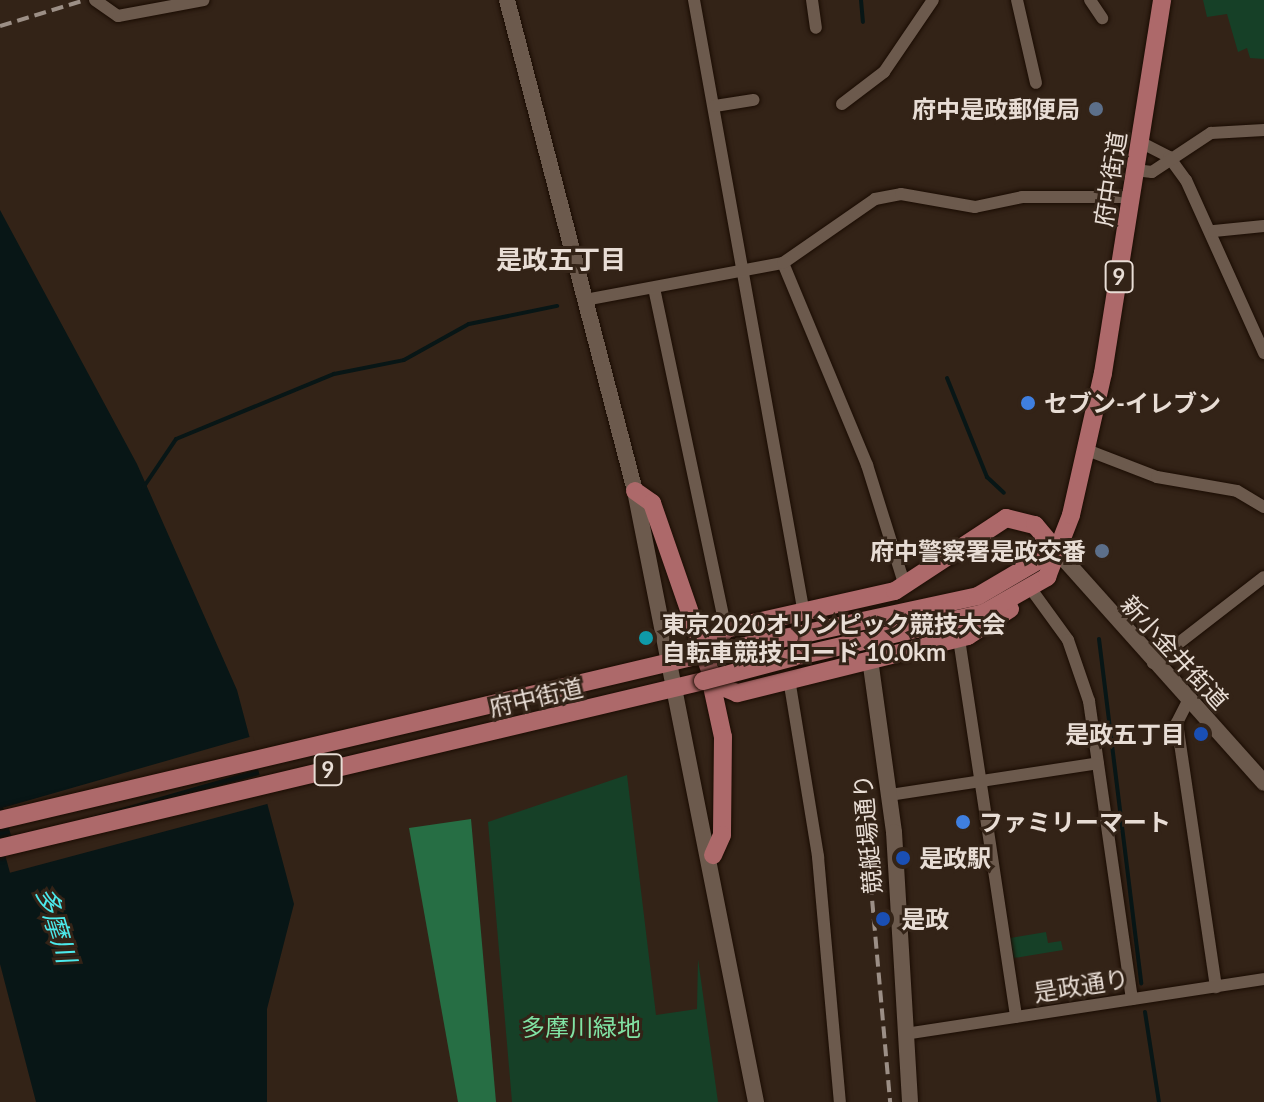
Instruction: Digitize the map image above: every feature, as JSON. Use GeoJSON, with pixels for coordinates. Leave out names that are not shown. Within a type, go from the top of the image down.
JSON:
{"type":"FeatureCollection","features":[{"type":"Feature","properties":{"kind":"main road","name":"府中街道"},"geometry":{"type":"LineString","coordinates":[[0,848],[984,613],[1027,592],[1047,577],[1087,450],[1162,0]]}},
{"type":"Feature","properties":{"kind":"main road"},"geometry":{"type":"LineString","coordinates":[[635,491],[652,503],[695,619],[700,656],[718,716],[722,835],[713,855]]}},
{"type":"Feature","properties":{"kind":"main road"},"geometry":{"type":"LineString","coordinates":[[700,656],[721,633],[905,586],[1006,518],[1035,525],[1056,550]]}},
{"type":"Feature","properties":{"kind":"main road","name":"府中街道"},"geometry":{"type":"LineString","coordinates":[[0,820],[670,662],[978,596],[1056,550]]}},
{"type":"Feature","properties":{"kind":"main road"},"geometry":{"type":"LineString","coordinates":[[718,716],[737,693],[959,639],[988,626],[1027,592]]}},
{"type":"Feature","properties":{"kind":"main road"},"geometry":{"type":"LineString","coordinates":[[695,619],[721,633]]}},
{"type":"Feature","properties":{"kind":"main road"},"geometry":{"type":"LineString","coordinates":[[707,679],[737,693]]}},
{"type":"Feature","properties":{"kind":"street"},"geometry":{"type":"LineString","coordinates":[[95,0],[118,16],[204,0]]}},
{"type":"Feature","properties":{"kind":"street"},"geometry":{"type":"LineString","coordinates":[[507,0],[590,299],[635,491],[713,855],[756,1102]]}},
{"type":"Feature","properties":{"kind":"street"},"geometry":{"type":"LineString","coordinates":[[694,0],[746,275],[804,614]]}},
{"type":"Feature","properties":{"kind":"street"},"geometry":{"type":"LineString","coordinates":[[812,0],[816,28]]}},
{"type":"Feature","properties":{"kind":"street"},"geometry":{"type":"LineString","coordinates":[[842,104],[884,72],[933,0]]}},
{"type":"Feature","properties":{"kind":"street"},"geometry":{"type":"LineString","coordinates":[[1017,0],[1036,83]]}},
{"type":"Feature","properties":{"kind":"street"},"geometry":{"type":"LineString","coordinates":[[1090,0],[1102,18]]}},
{"type":"Feature","properties":{"kind":"street"},"geometry":{"type":"LineString","coordinates":[[715,106],[754,100]]}},
{"type":"Feature","properties":{"kind":"street"},"geometry":{"type":"LineString","coordinates":[[1135,170],[1152,172],[1169,157],[1211,133],[1264,130]]}},
{"type":"Feature","properties":{"kind":"street"},"geometry":{"type":"LineString","coordinates":[[1140,142],[1169,157],[1214,231],[1264,353]]}},
{"type":"Feature","properties":{"kind":"street"},"geometry":{"type":"LineString","coordinates":[[590,299],[746,275],[783,263],[875,199],[901,194],[975,207],[1022,197],[1131,197]]}},
{"type":"Feature","properties":{"kind":"street"},"geometry":{"type":"LineString","coordinates":[[1214,231],[1264,226]]}},
{"type":"Feature","properties":{"kind":"street"},"geometry":{"type":"LineString","coordinates":[[783,263],[867,465],[905,586]]}},
{"type":"Feature","properties":{"kind":"street"},"geometry":{"type":"LineString","coordinates":[[654,288],[721,633]]}},
{"type":"Feature","properties":{"kind":"street"},"geometry":{"type":"LineString","coordinates":[[1087,450],[1157,477],[1237,491],[1264,507]]}},
{"type":"Feature","properties":{"kind":"street","name":"新小金井街道"},"geometry":{"type":"LineString","coordinates":[[1056,550],[1153,663],[1264,783]]}},
{"type":"Feature","properties":{"kind":"street"},"geometry":{"type":"LineString","coordinates":[[1153,663],[1264,577]]}},
{"type":"Feature","properties":{"kind":"street"},"geometry":{"type":"LineString","coordinates":[[1027,592],[1068,640],[1098,763],[1132,999]]}},
{"type":"Feature","properties":{"kind":"street"},"geometry":{"type":"LineString","coordinates":[[959,639],[1016,1017]]}},
{"type":"Feature","properties":{"kind":"street","name":"競艇場通り"},"geometry":{"type":"LineString","coordinates":[[870,659],[890,795],[910,1102]]}},
{"type":"Feature","properties":{"kind":"street"},"geometry":{"type":"LineString","coordinates":[[789,679],[818,857],[840,1102]]}},
{"type":"Feature","properties":{"kind":"street"},"geometry":{"type":"LineString","coordinates":[[1188,701],[1177,723],[1216,987]]}},
{"type":"Feature","properties":{"kind":"street"},"geometry":{"type":"LineString","coordinates":[[890,795],[1098,763]]}},
{"type":"Feature","properties":{"kind":"street","name":"是政通り"},"geometry":{"type":"LineString","coordinates":[[905,1034],[1264,979]]}},
{"type":"Feature","properties":{"kind":"green space"},"geometry":{"type":"Polygon","coordinates":[[[1203,0],[1264,0],[1264,59],[1250,58],[1247,48],[1238,52],[1227,14],[1207,17],[1203,0]]]}},
{"type":"Feature","properties":{"kind":"green space","name":"多摩川緑地"},"geometry":{"type":"Polygon","coordinates":[[[627,775],[656,1015],[697,1009],[698,959],[718,1102],[512,1102],[488,822],[627,775]]]}},
{"type":"Feature","properties":{"kind":"green space"},"geometry":{"type":"Polygon","coordinates":[[[471,819],[496,1102],[458,1102],[409,828],[471,819]]]}},
{"type":"Feature","properties":{"kind":"green space"},"geometry":{"type":"Polygon","coordinates":[[[1046,932],[1048,943],[1061,941],[1063,950],[1014,958],[1010,938],[1046,932]]]}},
{"type":"Feature","properties":{"kind":"water","name":"多摩川"},"geometry":{"type":"Polygon","coordinates":[[[0,210],[137,464],[237,690],[294,904],[267,1009],[267,1102],[36,1102],[0,964],[0,210]]]}},
{"type":"Feature","properties":{"kind":"pier"},"geometry":{"type":"Polygon","coordinates":[[[253,736],[262,768],[12,839],[3,808],[253,736]]]}},
{"type":"Feature","properties":{"kind":"pier"},"geometry":{"type":"Polygon","coordinates":[[[263,774],[271,803],[10,873],[2,844],[263,774]]]}},
{"type":"Feature","properties":{"kind":"waterway"},"geometry":{"type":"LineString","coordinates":[[861,0],[863,22]]}},
{"type":"Feature","properties":{"kind":"waterway"},"geometry":{"type":"LineString","coordinates":[[143,488],[176,439],[334,374],[404,360],[469,324],[557,306]]}},
{"type":"Feature","properties":{"kind":"waterway"},"geometry":{"type":"LineString","coordinates":[[947,378],[987,477],[1004,493]]}},
{"type":"Feature","properties":{"kind":"waterway"},"geometry":{"type":"LineString","coordinates":[[1099,639],[1141,983]]}},
{"type":"Feature","properties":{"kind":"waterway"},"geometry":{"type":"LineString","coordinates":[[1145,1012],[1159,1102]]}},
{"type":"Feature","properties":{"kind":"railway"},"geometry":{"type":"LineString","coordinates":[[0,26],[85,0]]}},
{"type":"Feature","properties":{"kind":"railway"},"geometry":{"type":"LineString","coordinates":[[869,865],[890,1102]]}},
{"type":"Feature","properties":{"kind":"place","name":"府中是政郵便局"},"geometry":{"type":"Point","coordinates":[1096,109]}},
{"type":"Feature","properties":{"kind":"place","name":"セブン-イレブン"},"geometry":{"type":"Point","coordinates":[1028,403]}},
{"type":"Feature","properties":{"kind":"place","name":"府中警察署是政交番"},"geometry":{"type":"Point","coordinates":[1102,551]}},
{"type":"Feature","properties":{"kind":"place","name":"東京2020オリンピック競技大会 自転車競技 ロード 10.0km"},"geometry":{"type":"Point","coordinates":[646,638]}},
{"type":"Feature","properties":{"kind":"place","name":"是政五丁目"},"geometry":{"type":"Point","coordinates":[1201,734]}},
{"type":"Feature","properties":{"kind":"place","name":"ファミリーマート"},"geometry":{"type":"Point","coordinates":[963,822]}},
{"type":"Feature","properties":{"kind":"place","name":"是政駅"},"geometry":{"type":"Point","coordinates":[903,858]}},
{"type":"Feature","properties":{"kind":"place","name":"是政"},"geometry":{"type":"Point","coordinates":[883,919]}},
{"type":"Feature","properties":{"kind":"district","name":"是政五丁目"},"geometry":{"type":"Point","coordinates":[561,260]}}]}
